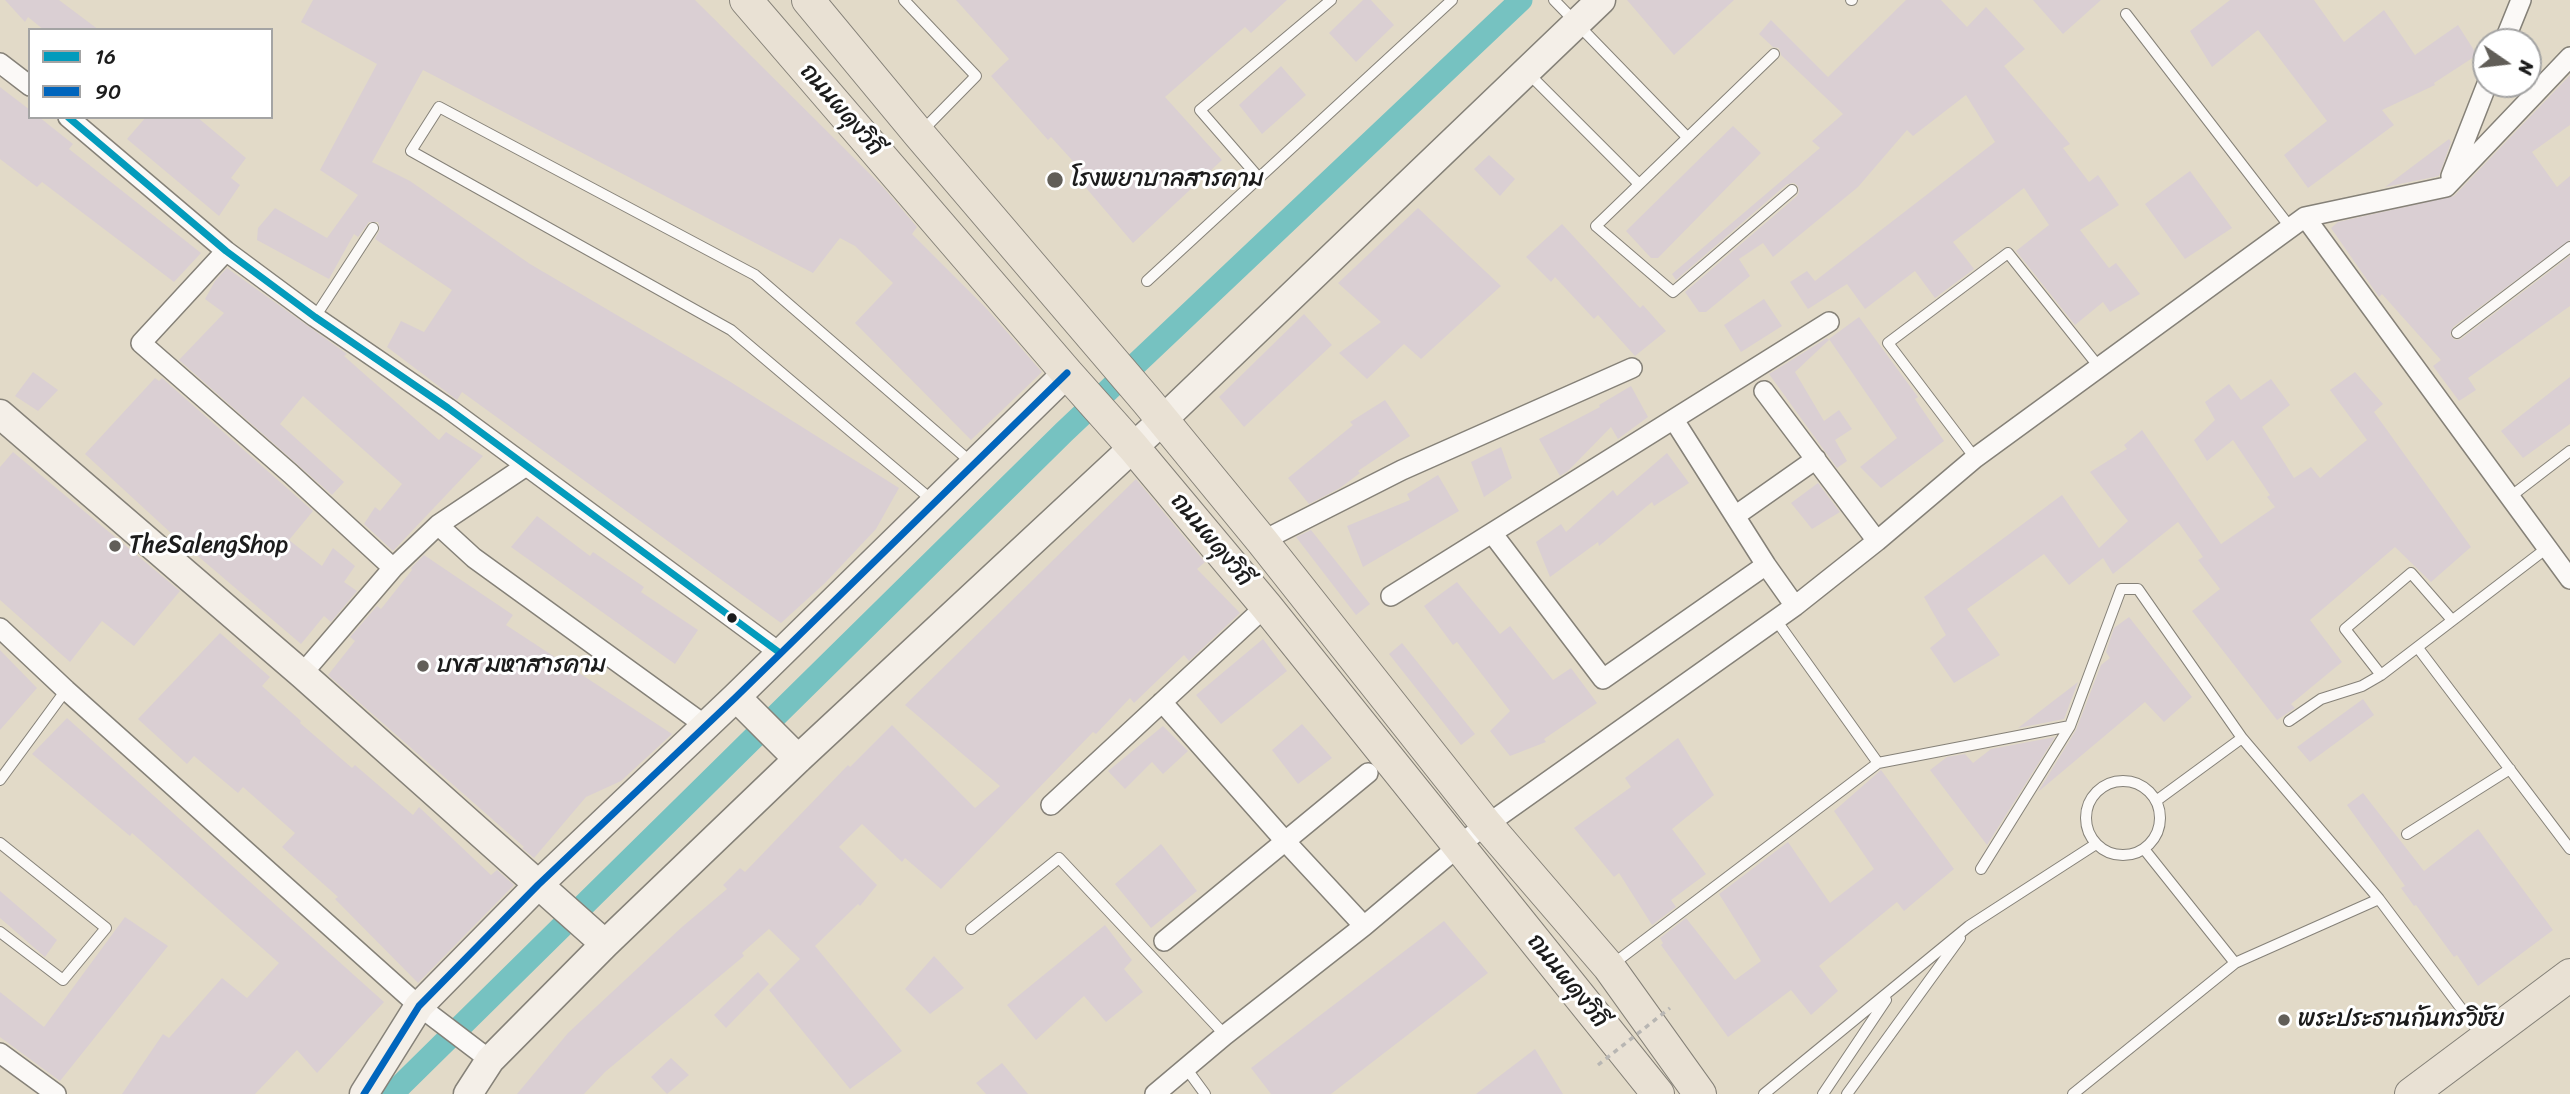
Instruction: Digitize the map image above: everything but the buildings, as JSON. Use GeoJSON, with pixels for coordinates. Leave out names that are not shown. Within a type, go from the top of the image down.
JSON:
{"type":"FeatureCollection","features":[{"type":"Feature","properties":{"kind":"main road","name":"ถนนผดุงวิถี"},"geometry":{"type":"LineString","coordinates":[[746,0],[1125,438],[1266,606],[1652,1092]]}},
{"type":"Feature","properties":{"kind":"main road","name":"ถนนผดุงวิถี"},"geometry":{"type":"LineString","coordinates":[[808,0],[1155,410],[1262,541],[1486,824],[1609,967],[1700,1094]]}},
{"type":"Feature","properties":{"kind":"main road"},"geometry":{"type":"LineString","coordinates":[[2411,1094],[2570,975]]}},
{"type":"Feature","properties":{"kind":"street"},"geometry":{"type":"LineString","coordinates":[[468,1094],[490,1060],[605,943],[1125,438],[1526,71],[1570,15],[1601,0]]}},
{"type":"Feature","properties":{"kind":"street"},"geometry":{"type":"LineString","coordinates":[[2510,28],[2521,0]]}},
{"type":"Feature","properties":{"kind":"street"},"geometry":{"type":"LineString","coordinates":[[1162,1092],[1225,1035],[1364,926],[1486,824],[1795,606],[1975,458],[2298,222],[2446,187],[2570,57]]}},
{"type":"Feature","properties":{"kind":"street"},"geometry":{"type":"LineString","coordinates":[[0,63],[28,84]]}},
{"type":"Feature","properties":{"kind":"street"},"geometry":{"type":"LineString","coordinates":[[2446,187],[2481,98]]}},
{"type":"Feature","properties":{"kind":"street"},"geometry":{"type":"LineString","coordinates":[[70,119],[226,251],[315,317],[448,408],[780,653]]}},
{"type":"Feature","properties":{"kind":"street"},"geometry":{"type":"LineString","coordinates":[[2298,222],[2570,579]]}},
{"type":"Feature","properties":{"kind":"street"},"geometry":{"type":"LineString","coordinates":[[226,251],[141,343],[393,568]]}},
{"type":"Feature","properties":{"kind":"street"},"geometry":{"type":"LineString","coordinates":[[1391,596],[1829,322]]}},
{"type":"Feature","properties":{"kind":"street"},"geometry":{"type":"LineString","coordinates":[[1262,541],[1402,470],[1632,368]]}},
{"type":"Feature","properties":{"kind":"street"},"geometry":{"type":"LineString","coordinates":[[364,1094],[419,1006],[538,885],[736,697],[973,464],[1075,383]]}},
{"type":"Feature","properties":{"kind":"street"},"geometry":{"type":"LineString","coordinates":[[1764,391],[1877,541]]}},
{"type":"Feature","properties":{"kind":"street"},"geometry":{"type":"LineString","coordinates":[[1674,420],[1795,606]]}},
{"type":"Feature","properties":{"kind":"street"},"geometry":{"type":"LineString","coordinates":[[3,422],[302,674],[605,943]]}},
{"type":"Feature","properties":{"kind":"street"},"geometry":{"type":"LineString","coordinates":[[1735,516],[1816,459]]}},
{"type":"Feature","properties":{"kind":"street"},"geometry":{"type":"LineString","coordinates":[[302,674],[393,568],[438,525],[526,466]]}},
{"type":"Feature","properties":{"kind":"street"},"geometry":{"type":"LineString","coordinates":[[438,525],[474,558],[706,726]]}},
{"type":"Feature","properties":{"kind":"street"},"geometry":{"type":"LineString","coordinates":[[1492,533],[1603,679],[1766,565]]}},
{"type":"Feature","properties":{"kind":"street"},"geometry":{"type":"LineString","coordinates":[[1051,805],[1266,606]]}},
{"type":"Feature","properties":{"kind":"street"},"geometry":{"type":"LineString","coordinates":[[2,634],[419,1006],[490,1060]]}},
{"type":"Feature","properties":{"kind":"street"},"geometry":{"type":"LineString","coordinates":[[736,697],[797,759]]}},
{"type":"Feature","properties":{"kind":"street"},"geometry":{"type":"LineString","coordinates":[[1162,702],[1364,926]]}},
{"type":"Feature","properties":{"kind":"street"},"geometry":{"type":"LineString","coordinates":[[1164,941],[1368,773]]}},
{"type":"Feature","properties":{"kind":"street"},"geometry":{"type":"LineString","coordinates":[[0,1053],[56,1094]]}},
{"type":"Feature","properties":{"kind":"lane"},"geometry":{"type":"LineString","coordinates":[[904,0],[976,76],[919,134]]}},
{"type":"Feature","properties":{"kind":"lane"},"geometry":{"type":"LineString","coordinates":[[1259,178],[1200,110],[1331,0]]}},
{"type":"Feature","properties":{"kind":"lane"},"geometry":{"type":"LineString","coordinates":[[1147,281],[1452,0]]}},
{"type":"Feature","properties":{"kind":"lane"},"geometry":{"type":"LineString","coordinates":[[1554,0],[1688,138]]}},
{"type":"Feature","properties":{"kind":"lane"},"geometry":{"type":"LineString","coordinates":[[2126,14],[2298,222]]}},
{"type":"Feature","properties":{"kind":"lane"},"geometry":{"type":"LineString","coordinates":[[1774,54],[1595,226],[1673,292],[1792,190]]}},
{"type":"Feature","properties":{"kind":"lane"},"geometry":{"type":"LineString","coordinates":[[1526,71],[1639,184]]}},
{"type":"Feature","properties":{"kind":"lane"},"geometry":{"type":"LineString","coordinates":[[933,502],[731,330],[411,151],[439,107],[755,275],[973,464]]}},
{"type":"Feature","properties":{"kind":"lane"},"geometry":{"type":"LineString","coordinates":[[315,317],[373,228]]}},
{"type":"Feature","properties":{"kind":"lane"},"geometry":{"type":"LineString","coordinates":[[2457,333],[2570,247]]}},
{"type":"Feature","properties":{"kind":"lane"},"geometry":{"type":"LineString","coordinates":[[1975,458],[1888,342],[2008,253],[2099,368]]}},
{"type":"Feature","properties":{"kind":"lane"},"geometry":{"type":"LineString","coordinates":[[2510,497],[2570,451]]}},
{"type":"Feature","properties":{"kind":"lane"},"geometry":{"type":"LineString","coordinates":[[2289,722],[2321,699],[2362,686],[2381,675],[2547,548]]}},
{"type":"Feature","properties":{"kind":"lane"},"geometry":{"type":"LineString","coordinates":[[2381,675],[2345,629],[2411,573],[2452,621]]}},
{"type":"Feature","properties":{"kind":"lane"},"geometry":{"type":"LineString","coordinates":[[1981,869],[2070,726],[2120,589],[2138,589],[2242,738],[2379,899],[2483,1038]]}},
{"type":"Feature","properties":{"kind":"lane"},"geometry":{"type":"LineString","coordinates":[[1776,620],[1878,763]]}},
{"type":"Feature","properties":{"kind":"lane"},"geometry":{"type":"LineString","coordinates":[[2418,648],[2570,849]]}},
{"type":"Feature","properties":{"kind":"lane"},"geometry":{"type":"LineString","coordinates":[[0,780],[66,691]]}},
{"type":"Feature","properties":{"kind":"lane"},"geometry":{"type":"LineString","coordinates":[[1609,967],[1878,763],[2070,726]]}},
{"type":"Feature","properties":{"kind":"lane"},"geometry":{"type":"LineString","coordinates":[[2156,802],[2242,738]]}},
{"type":"Feature","properties":{"kind":"lane"},"geometry":{"type":"LineString","coordinates":[[2407,834],[2510,769]]}},
{"type":"Feature","properties":{"kind":"lane"},"geometry":{"type":"LineString","coordinates":[[2132,782],[2150,793],[2156,802],[2160,822],[2158,832],[2144,849],[2135,854],[2114,855],[2096,844],[2087,825],[2086,815],[2089,804],[2102,788],[2112,783],[2132,782]]}},
{"type":"Feature","properties":{"kind":"lane"},"geometry":{"type":"LineString","coordinates":[[0,843],[106,928],[63,980],[0,932]]}},
{"type":"Feature","properties":{"kind":"lane"},"geometry":{"type":"LineString","coordinates":[[1765,1094],[1969,926],[2096,844]]}},
{"type":"Feature","properties":{"kind":"lane"},"geometry":{"type":"LineString","coordinates":[[2144,849],[2235,963]]}},
{"type":"Feature","properties":{"kind":"lane"},"geometry":{"type":"LineString","coordinates":[[971,929],[1059,858],[1225,1035]]}},
{"type":"Feature","properties":{"kind":"lane"},"geometry":{"type":"LineString","coordinates":[[2073,1094],[2235,963],[2379,899]]}},
{"type":"Feature","properties":{"kind":"lane"},"geometry":{"type":"LineString","coordinates":[[1847,1094],[1969,926]]}},
{"type":"Feature","properties":{"kind":"lane"},"geometry":{"type":"LineString","coordinates":[[1823,1094],[1893,990]]}},
{"type":"Feature","properties":{"kind":"lane"},"geometry":{"type":"LineString","coordinates":[[1186,1068],[1205,1094]]}},
{"type":"Feature","properties":{"kind":"path"},"geometry":{"type":"LineString","coordinates":[[1598,1065],[1670,1009]]}},
{"type":"Feature","properties":{"kind":"waterway"},"geometry":{"type":"LineString","coordinates":[[392,1094],[1064,432],[1521,0]]}},
{"type":"Feature","properties":{"kind":"transit line","name":"16"},"geometry":{"type":"LineString","coordinates":[[70,119],[226,251],[315,317],[448,408],[780,653]]}},
{"type":"Feature","properties":{"kind":"transit line","name":"90"},"geometry":{"type":"LineString","coordinates":[[364,1094],[419,1006],[538,885],[736,697],[1067,373]]}},
{"type":"Feature","properties":{"kind":"place","name":"โรงพยาบาลสารคาม"},"geometry":{"type":"Point","coordinates":[1055,180]}},
{"type":"Feature","properties":{"kind":"place","name":"TheSalengShop"},"geometry":{"type":"Point","coordinates":[115,546]}},
{"type":"Feature","properties":{"kind":"place","name":"บขส มหาสารคาม"},"geometry":{"type":"Point","coordinates":[423,666]}},
{"type":"Feature","properties":{"kind":"place","name":"พระประธานกันทรวิชัย"},"geometry":{"type":"Point","coordinates":[2284,1020]}}]}
